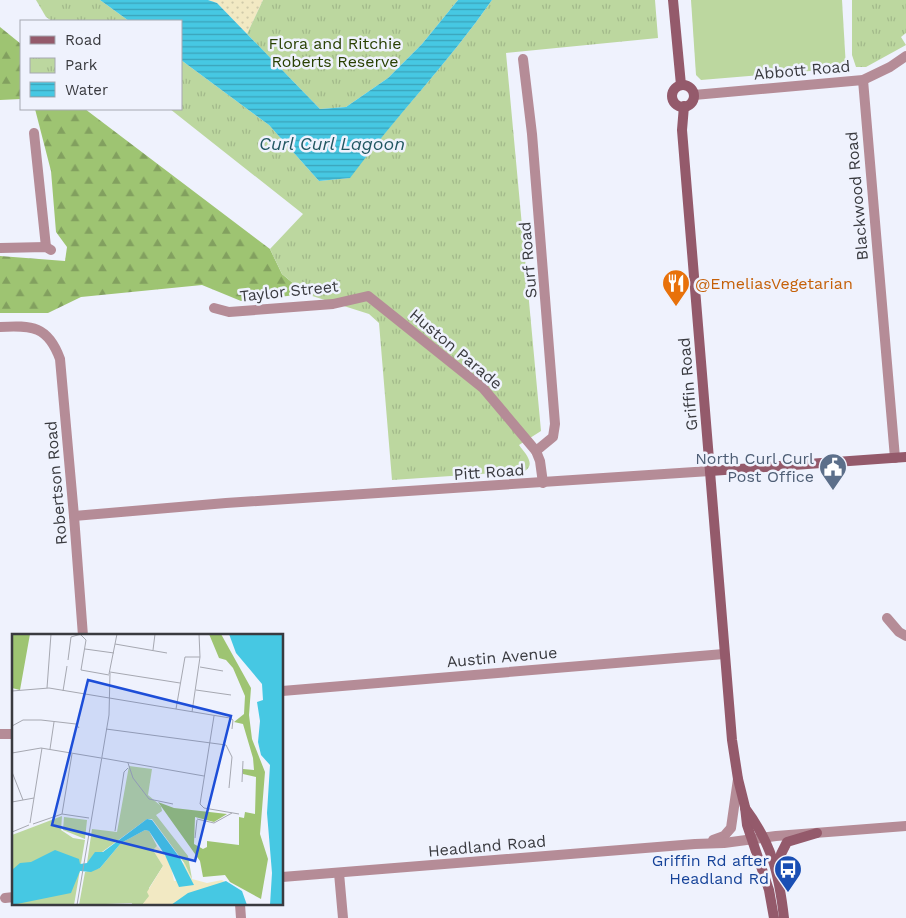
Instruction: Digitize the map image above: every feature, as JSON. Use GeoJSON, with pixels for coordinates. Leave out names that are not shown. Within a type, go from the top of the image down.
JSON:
{"type":"FeatureCollection","features":[{"type":"Feature","properties":{"kind":"main road"},"geometry":{"type":"LineString","coordinates":[[673,0],[681,85]]}},
{"type":"Feature","properties":{"kind":"main road"},"geometry":{"type":"LineString","coordinates":[[681,85],[691,88],[694,94],[690,104],[684,106],[675,102],[673,95],[675,89],[681,85]]}},
{"type":"Feature","properties":{"kind":"main road","name":"Griffin Road"},"geometry":{"type":"LineString","coordinates":[[684,106],[682,130],[732,740],[747,825],[769,890],[774,918]]}},
{"type":"Feature","properties":{"kind":"main road","name":"Pitt Road"},"geometry":{"type":"LineString","coordinates":[[710,472],[906,457]]}},
{"type":"Feature","properties":{"kind":"main road","name":"Griffin Road"},"geometry":{"type":"LineString","coordinates":[[745,807],[765,838],[780,883],[784,918]]}},
{"type":"Feature","properties":{"kind":"main road"},"geometry":{"type":"LineString","coordinates":[[780,883],[781,854],[785,845],[791,840],[817,833]]}},
{"type":"Feature","properties":{"kind":"street","name":"Abbott Road"},"geometry":{"type":"LineString","coordinates":[[694,94],[863,80],[890,67],[906,56]]}},
{"type":"Feature","properties":{"kind":"street","name":"Surf Road"},"geometry":{"type":"LineString","coordinates":[[523,59],[532,134],[555,408],[555,433],[550,440],[536,451]]}},
{"type":"Feature","properties":{"kind":"street","name":"Blackwood Road"},"geometry":{"type":"LineString","coordinates":[[863,80],[895,458]]}},
{"type":"Feature","properties":{"kind":"street"},"geometry":{"type":"LineString","coordinates":[[0,248],[49,249],[34,133]]}},
{"type":"Feature","properties":{"kind":"street","name":"Huston Parade"},"geometry":{"type":"LineString","coordinates":[[368,296],[483,388],[536,451],[540,461],[543,483]]}},
{"type":"Feature","properties":{"kind":"street","name":"Taylor Street"},"geometry":{"type":"LineString","coordinates":[[214,308],[229,312],[333,304],[368,296]]}},
{"type":"Feature","properties":{"kind":"street","name":"Robertson Road"},"geometry":{"type":"LineString","coordinates":[[0,326],[24,325],[45,332],[55,344],[60,359],[83,634]]}},
{"type":"Feature","properties":{"kind":"street","name":"Pitt Road"},"geometry":{"type":"LineString","coordinates":[[74,516],[226,503],[710,472]]}},
{"type":"Feature","properties":{"kind":"street"},"geometry":{"type":"LineString","coordinates":[[887,618],[899,632],[906,636]]}},
{"type":"Feature","properties":{"kind":"street","name":"Austin Avenue"},"geometry":{"type":"LineString","coordinates":[[284,690],[724,654]]}},
{"type":"Feature","properties":{"kind":"street","name":"Headland Road"},"geometry":{"type":"LineString","coordinates":[[694,844],[721,838],[729,832],[738,779]]}},
{"type":"Feature","properties":{"kind":"street","name":"Headland Road"},"geometry":{"type":"LineString","coordinates":[[284,877],[724,843],[906,826]]}},
{"type":"Feature","properties":{"kind":"street"},"geometry":{"type":"LineString","coordinates":[[339,873],[343,918]]}},
{"type":"Feature","properties":{"kind":"green space"},"geometry":{"type":"Polygon","coordinates":[[[36,0],[100,0],[128,20],[50,20],[46,17],[36,0]]]}},
{"type":"Feature","properties":{"kind":"green space","name":"Flora and Ritchie Roberts Reserve"},"geometry":{"type":"Polygon","coordinates":[[[263,0],[458,0],[422,44],[388,78],[346,107],[320,109],[247,34],[263,0]]]}},
{"type":"Feature","properties":{"kind":"green space"},"geometry":{"type":"Polygon","coordinates":[[[492,0],[655,0],[658,38],[506,53],[541,431],[519,445],[530,462],[525,471],[392,480],[379,323],[369,314],[306,294],[282,274],[270,249],[303,214],[171,110],[182,110],[182,61],[269,125],[319,181],[349,178],[492,0]]]}},
{"type":"Feature","properties":{"kind":"green space"},"geometry":{"type":"Polygon","coordinates":[[[691,0],[842,0],[846,68],[701,80],[696,75],[691,0]]]}},
{"type":"Feature","properties":{"kind":"green space"},"geometry":{"type":"Polygon","coordinates":[[[852,0],[906,0],[906,33],[901,37],[906,45],[866,67],[856,67],[852,55],[852,0]]]}},
{"type":"Feature","properties":{"kind":"green space"},"geometry":{"type":"Polygon","coordinates":[[[0,27],[20,43],[20,99],[0,100],[0,27]]]}},
{"type":"Feature","properties":{"kind":"green space"},"geometry":{"type":"Polygon","coordinates":[[[35,110],[86,110],[270,249],[282,274],[306,294],[241,301],[202,285],[81,297],[48,313],[0,313],[0,256],[65,261],[67,247],[56,232],[51,171],[35,110]]]}},
{"type":"Feature","properties":{"kind":"sand"},"geometry":{"type":"Polygon","coordinates":[[[208,0],[263,0],[247,34],[217,3],[208,0]]]}},
{"type":"Feature","properties":{"kind":"water","name":"Curl Curl Lagoon"},"geometry":{"type":"Polygon","coordinates":[[[100,0],[208,0],[217,3],[320,109],[346,107],[388,78],[422,44],[458,0],[492,0],[350,178],[319,181],[269,125],[182,61],[182,20],[128,20],[100,0]]]}},
{"type":"Feature","properties":{"kind":"place","name":"@EmeliasVegetarian"},"geometry":{"type":"Point","coordinates":[676,307]}},
{"type":"Feature","properties":{"kind":"place","name":"North Curl Curl Post Office"},"geometry":{"type":"Point","coordinates":[833,491]}},
{"type":"Feature","properties":{"kind":"place","name":"Griffin Rd after Headland Rd"},"geometry":{"type":"Point","coordinates":[788,893]}}]}
